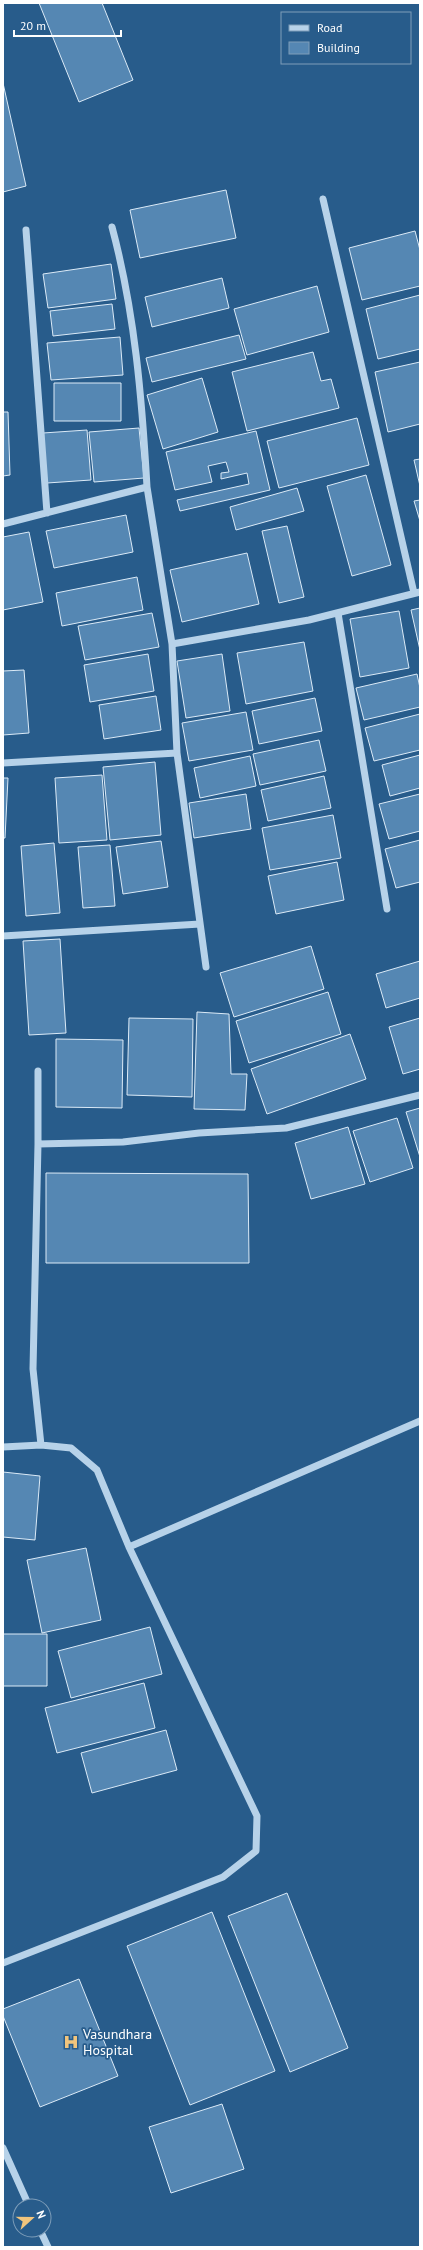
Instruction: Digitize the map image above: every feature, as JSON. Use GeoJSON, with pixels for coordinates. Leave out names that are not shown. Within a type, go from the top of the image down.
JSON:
{"type":"FeatureCollection","features":[{"type":"Feature","properties":{"kind":"street"},"geometry":{"type":"LineString","coordinates":[[172,644],[338,613],[417,593],[323,199]]}},
{"type":"Feature","properties":{"kind":"street"},"geometry":{"type":"LineString","coordinates":[[112,227],[132,315],[141,389],[147,487],[172,644],[178,753],[206,967]]}},
{"type":"Feature","properties":{"kind":"street"},"geometry":{"type":"LineString","coordinates":[[26,230],[46,513]]}},
{"type":"Feature","properties":{"kind":"street"},"geometry":{"type":"LineString","coordinates":[[3,524],[147,487]]}},
{"type":"Feature","properties":{"kind":"street"},"geometry":{"type":"LineString","coordinates":[[338,613],[387,909]]}},
{"type":"Feature","properties":{"kind":"street"},"geometry":{"type":"LineString","coordinates":[[3,764],[178,753]]}},
{"type":"Feature","properties":{"kind":"street"},"geometry":{"type":"LineString","coordinates":[[3,936],[200,924]]}},
{"type":"Feature","properties":{"kind":"street"},"geometry":{"type":"LineString","coordinates":[[38,1071],[38,1144],[33,1369],[41,1445]]}},
{"type":"Feature","properties":{"kind":"street"},"geometry":{"type":"LineString","coordinates":[[38,1144],[123,1142],[199,1133],[286,1128],[420,1095]]}},
{"type":"Feature","properties":{"kind":"street"},"geometry":{"type":"LineString","coordinates":[[129,1547],[420,1421]]}},
{"type":"Feature","properties":{"kind":"street"},"geometry":{"type":"LineString","coordinates":[[3,1447],[41,1445],[71,1448],[97,1470],[129,1547],[257,1816],[256,1851],[223,1877],[3,1963]]}},
{"type":"Feature","properties":{"kind":"street"},"geometry":{"type":"LineString","coordinates":[[3,2148],[26,2198]]}},
{"type":"Feature","properties":{"kind":"building"},"geometry":{"type":"Polygon","coordinates":[[[39,3],[102,3],[133,80],[79,102],[39,3]]]}},
{"type":"Feature","properties":{"kind":"building"},"geometry":{"type":"Polygon","coordinates":[[[3,83],[26,186],[3,192],[3,83]]]}},
{"type":"Feature","properties":{"kind":"building"},"geometry":{"type":"Polygon","coordinates":[[[226,190],[236,238],[140,258],[130,210],[226,190]]]}},
{"type":"Feature","properties":{"kind":"building"},"geometry":{"type":"Polygon","coordinates":[[[415,231],[420,250],[420,286],[362,300],[349,248],[415,231]]]}},
{"type":"Feature","properties":{"kind":"building"},"geometry":{"type":"Polygon","coordinates":[[[111,264],[116,299],[48,308],[43,274],[111,264]]]}},
{"type":"Feature","properties":{"kind":"building"},"geometry":{"type":"Polygon","coordinates":[[[222,278],[229,308],[152,327],[145,297],[222,278]]]}},
{"type":"Feature","properties":{"kind":"building"},"geometry":{"type":"Polygon","coordinates":[[[317,286],[329,332],[247,355],[234,309],[317,286]]]}},
{"type":"Feature","properties":{"kind":"building"},"geometry":{"type":"Polygon","coordinates":[[[420,295],[420,349],[378,359],[366,309],[420,295]]]}},
{"type":"Feature","properties":{"kind":"building"},"geometry":{"type":"Polygon","coordinates":[[[112,304],[115,329],[53,336],[50,311],[112,304]]]}},
{"type":"Feature","properties":{"kind":"building"},"geometry":{"type":"Polygon","coordinates":[[[239,335],[246,359],[152,382],[146,358],[239,335]]]}},
{"type":"Feature","properties":{"kind":"building"},"geometry":{"type":"Polygon","coordinates":[[[120,337],[123,375],[51,380],[47,343],[120,337]]]}},
{"type":"Feature","properties":{"kind":"building"},"geometry":{"type":"Polygon","coordinates":[[[313,352],[321,381],[331,379],[339,408],[247,431],[232,372],[313,352]]]}},
{"type":"Feature","properties":{"kind":"building"},"geometry":{"type":"Polygon","coordinates":[[[420,362],[420,424],[388,432],[375,372],[420,362]]]}},
{"type":"Feature","properties":{"kind":"building"},"geometry":{"type":"Polygon","coordinates":[[[202,378],[218,432],[163,449],[147,395],[202,378]]]}},
{"type":"Feature","properties":{"kind":"building"},"geometry":{"type":"Polygon","coordinates":[[[54,383],[121,383],[121,421],[54,421],[54,383]]]}},
{"type":"Feature","properties":{"kind":"building"},"geometry":{"type":"Polygon","coordinates":[[[3,412],[8,412],[10,475],[3,476],[3,412]]]}},
{"type":"Feature","properties":{"kind":"building"},"geometry":{"type":"Polygon","coordinates":[[[357,418],[369,465],[279,488],[267,441],[357,418]]]}},
{"type":"Feature","properties":{"kind":"building"},"geometry":{"type":"Polygon","coordinates":[[[139,428],[144,478],[94,482],[89,432],[139,428]]]}},
{"type":"Feature","properties":{"kind":"building"},"geometry":{"type":"Polygon","coordinates":[[[87,430],[91,480],[47,483],[43,433],[87,430]]]}},
{"type":"Feature","properties":{"kind":"building"},"geometry":{"type":"Polygon","coordinates":[[[256,431],[270,490],[180,511],[177,500],[249,484],[247,473],[221,479],[221,473],[229,472],[226,462],[208,466],[212,482],[175,490],[166,452],[256,431]]]}},
{"type":"Feature","properties":{"kind":"building"},"geometry":{"type":"Polygon","coordinates":[[[420,459],[420,486],[414,460],[420,459]]]}},
{"type":"Feature","properties":{"kind":"building"},"geometry":{"type":"Polygon","coordinates":[[[366,475],[391,565],[352,576],[327,486],[366,475]]]}},
{"type":"Feature","properties":{"kind":"building"},"geometry":{"type":"Polygon","coordinates":[[[297,488],[304,511],[236,530],[230,507],[297,488]]]}},
{"type":"Feature","properties":{"kind":"building"},"geometry":{"type":"Polygon","coordinates":[[[420,500],[420,521],[414,501],[420,500]]]}},
{"type":"Feature","properties":{"kind":"building"},"geometry":{"type":"Polygon","coordinates":[[[126,515],[133,552],[54,568],[46,531],[126,515]]]}},
{"type":"Feature","properties":{"kind":"building"},"geometry":{"type":"Polygon","coordinates":[[[287,526],[304,597],[279,603],[262,531],[287,526]]]}},
{"type":"Feature","properties":{"kind":"building"},"geometry":{"type":"Polygon","coordinates":[[[29,532],[43,602],[3,610],[3,537],[29,532]]]}},
{"type":"Feature","properties":{"kind":"building"},"geometry":{"type":"Polygon","coordinates":[[[247,553],[259,604],[182,622],[170,570],[247,553]]]}},
{"type":"Feature","properties":{"kind":"building"},"geometry":{"type":"Polygon","coordinates":[[[137,577],[143,610],[62,626],[56,593],[137,577]]]}},
{"type":"Feature","properties":{"kind":"building"},"geometry":{"type":"Polygon","coordinates":[[[420,608],[420,650],[411,610],[420,608]]]}},
{"type":"Feature","properties":{"kind":"building"},"geometry":{"type":"Polygon","coordinates":[[[399,611],[409,668],[360,677],[350,619],[399,611]]]}},
{"type":"Feature","properties":{"kind":"building"},"geometry":{"type":"Polygon","coordinates":[[[152,613],[159,647],[85,660],[78,626],[152,613]]]}},
{"type":"Feature","properties":{"kind":"building"},"geometry":{"type":"Polygon","coordinates":[[[304,642],[313,691],[246,704],[237,653],[304,642]]]}},
{"type":"Feature","properties":{"kind":"building"},"geometry":{"type":"Polygon","coordinates":[[[148,654],[154,691],[90,702],[84,665],[148,654]]]}},
{"type":"Feature","properties":{"kind":"building"},"geometry":{"type":"Polygon","coordinates":[[[222,654],[230,711],[186,718],[177,661],[222,654]]]}},
{"type":"Feature","properties":{"kind":"building"},"geometry":{"type":"Polygon","coordinates":[[[24,670],[29,733],[3,735],[3,671],[24,670]]]}},
{"type":"Feature","properties":{"kind":"building"},"geometry":{"type":"Polygon","coordinates":[[[417,674],[420,688],[420,707],[364,720],[356,688],[417,674]]]}},
{"type":"Feature","properties":{"kind":"building"},"geometry":{"type":"Polygon","coordinates":[[[156,696],[161,730],[104,739],[99,705],[156,696]]]}},
{"type":"Feature","properties":{"kind":"building"},"geometry":{"type":"Polygon","coordinates":[[[315,698],[322,731],[259,744],[252,711],[315,698]]]}},
{"type":"Feature","properties":{"kind":"building"},"geometry":{"type":"Polygon","coordinates":[[[246,712],[253,750],[189,761],[182,723],[246,712]]]}},
{"type":"Feature","properties":{"kind":"building"},"geometry":{"type":"Polygon","coordinates":[[[420,714],[420,750],[374,761],[365,728],[420,714]]]}},
{"type":"Feature","properties":{"kind":"building"},"geometry":{"type":"Polygon","coordinates":[[[319,740],[326,771],[260,785],[253,754],[319,740]]]}},
{"type":"Feature","properties":{"kind":"building"},"geometry":{"type":"Polygon","coordinates":[[[420,755],[420,788],[390,796],[382,765],[420,755]]]}},
{"type":"Feature","properties":{"kind":"building"},"geometry":{"type":"Polygon","coordinates":[[[250,756],[256,786],[200,798],[194,768],[250,756]]]}},
{"type":"Feature","properties":{"kind":"building"},"geometry":{"type":"Polygon","coordinates":[[[155,762],[161,835],[110,840],[103,767],[155,762]]]}},
{"type":"Feature","properties":{"kind":"building"},"geometry":{"type":"Polygon","coordinates":[[[102,775],[107,840],[59,843],[55,778],[102,775]]]}},
{"type":"Feature","properties":{"kind":"building"},"geometry":{"type":"Polygon","coordinates":[[[324,776],[331,808],[268,821],[261,790],[324,776]]]}},
{"type":"Feature","properties":{"kind":"building"},"geometry":{"type":"Polygon","coordinates":[[[3,778],[8,778],[5,838],[3,838],[3,778]]]}},
{"type":"Feature","properties":{"kind":"building"},"geometry":{"type":"Polygon","coordinates":[[[246,794],[251,829],[194,838],[189,803],[246,794]]]}},
{"type":"Feature","properties":{"kind":"building"},"geometry":{"type":"Polygon","coordinates":[[[420,794],[420,831],[389,839],[379,804],[420,794]]]}},
{"type":"Feature","properties":{"kind":"building"},"geometry":{"type":"Polygon","coordinates":[[[333,815],[341,858],[270,870],[262,828],[333,815]]]}},
{"type":"Feature","properties":{"kind":"building"},"geometry":{"type":"Polygon","coordinates":[[[420,840],[420,882],[396,888],[385,849],[420,840]]]}},
{"type":"Feature","properties":{"kind":"building"},"geometry":{"type":"Polygon","coordinates":[[[161,841],[168,887],[123,894],[116,847],[161,841]]]}},
{"type":"Feature","properties":{"kind":"building"},"geometry":{"type":"Polygon","coordinates":[[[54,843],[60,913],[26,916],[21,846],[54,843]]]}},
{"type":"Feature","properties":{"kind":"building"},"geometry":{"type":"Polygon","coordinates":[[[110,845],[115,906],[83,908],[78,847],[110,845]]]}},
{"type":"Feature","properties":{"kind":"building"},"geometry":{"type":"Polygon","coordinates":[[[337,862],[344,900],[276,914],[268,876],[337,862]]]}},
{"type":"Feature","properties":{"kind":"building"},"geometry":{"type":"Polygon","coordinates":[[[60,939],[66,1033],[29,1035],[23,941],[60,939]]]}},
{"type":"Feature","properties":{"kind":"building"},"geometry":{"type":"Polygon","coordinates":[[[311,946],[324,989],[234,1017],[220,973],[311,946]]]}},
{"type":"Feature","properties":{"kind":"building"},"geometry":{"type":"Polygon","coordinates":[[[420,961],[420,998],[386,1008],[376,974],[420,961]]]}},
{"type":"Feature","properties":{"kind":"building"},"geometry":{"type":"Polygon","coordinates":[[[328,992],[341,1034],[249,1063],[236,1021],[328,992]]]}},
{"type":"Feature","properties":{"kind":"building"},"geometry":{"type":"Polygon","coordinates":[[[197,1012],[229,1014],[231,1074],[247,1074],[245,1110],[194,1109],[197,1012]]]}},
{"type":"Feature","properties":{"kind":"building"},"geometry":{"type":"Polygon","coordinates":[[[129,1018],[193,1019],[192,1097],[127,1095],[129,1018]]]}},
{"type":"Feature","properties":{"kind":"building"},"geometry":{"type":"Polygon","coordinates":[[[420,1018],[420,1069],[403,1074],[389,1027],[420,1018]]]}},
{"type":"Feature","properties":{"kind":"building"},"geometry":{"type":"Polygon","coordinates":[[[350,1034],[366,1079],[267,1114],[251,1069],[350,1034]]]}},
{"type":"Feature","properties":{"kind":"building"},"geometry":{"type":"Polygon","coordinates":[[[56,1039],[123,1040],[122,1108],[56,1107],[56,1039]]]}},
{"type":"Feature","properties":{"kind":"building"},"geometry":{"type":"Polygon","coordinates":[[[420,1108],[420,1157],[406,1112],[420,1108]]]}},
{"type":"Feature","properties":{"kind":"building"},"geometry":{"type":"Polygon","coordinates":[[[397,1118],[413,1168],[370,1182],[353,1131],[397,1118]]]}},
{"type":"Feature","properties":{"kind":"building"},"geometry":{"type":"Polygon","coordinates":[[[348,1127],[365,1184],[311,1199],[295,1143],[348,1127]]]}},
{"type":"Feature","properties":{"kind":"building"},"geometry":{"type":"Polygon","coordinates":[[[46,1173],[248,1174],[249,1263],[46,1263],[46,1173]]]}},
{"type":"Feature","properties":{"kind":"building"},"geometry":{"type":"Polygon","coordinates":[[[3,1472],[40,1476],[35,1540],[3,1537],[3,1472]]]}},
{"type":"Feature","properties":{"kind":"building"},"geometry":{"type":"Polygon","coordinates":[[[86,1548],[101,1620],[42,1633],[27,1560],[86,1548]]]}},
{"type":"Feature","properties":{"kind":"building"},"geometry":{"type":"Polygon","coordinates":[[[150,1627],[162,1674],[71,1698],[58,1651],[150,1627]]]}},
{"type":"Feature","properties":{"kind":"building"},"geometry":{"type":"Polygon","coordinates":[[[3,1634],[47,1634],[47,1686],[3,1686],[3,1634]]]}},
{"type":"Feature","properties":{"kind":"building"},"geometry":{"type":"Polygon","coordinates":[[[144,1683],[155,1728],[57,1753],[45,1708],[144,1683]]]}},
{"type":"Feature","properties":{"kind":"building"},"geometry":{"type":"Polygon","coordinates":[[[166,1730],[177,1770],[92,1793],[81,1753],[166,1730]]]}},
{"type":"Feature","properties":{"kind":"building"},"geometry":{"type":"Polygon","coordinates":[[[287,1893],[348,2048],[290,2072],[228,1916],[287,1893]]]}},
{"type":"Feature","properties":{"kind":"building"},"geometry":{"type":"Polygon","coordinates":[[[212,1912],[275,2071],[190,2105],[127,1946],[212,1912]]]}},
{"type":"Feature","properties":{"kind":"building"},"geometry":{"type":"Polygon","coordinates":[[[79,1979],[118,2076],[40,2107],[3,2016],[3,2009],[79,1979]]]}},
{"type":"Feature","properties":{"kind":"building"},"geometry":{"type":"Polygon","coordinates":[[[222,2104],[244,2169],[171,2193],[149,2127],[222,2104]]]}},
{"type":"Feature","properties":{"kind":"place","name":"Vasundhara Hospital"},"geometry":{"type":"Point","coordinates":[71,2042]}}]}
